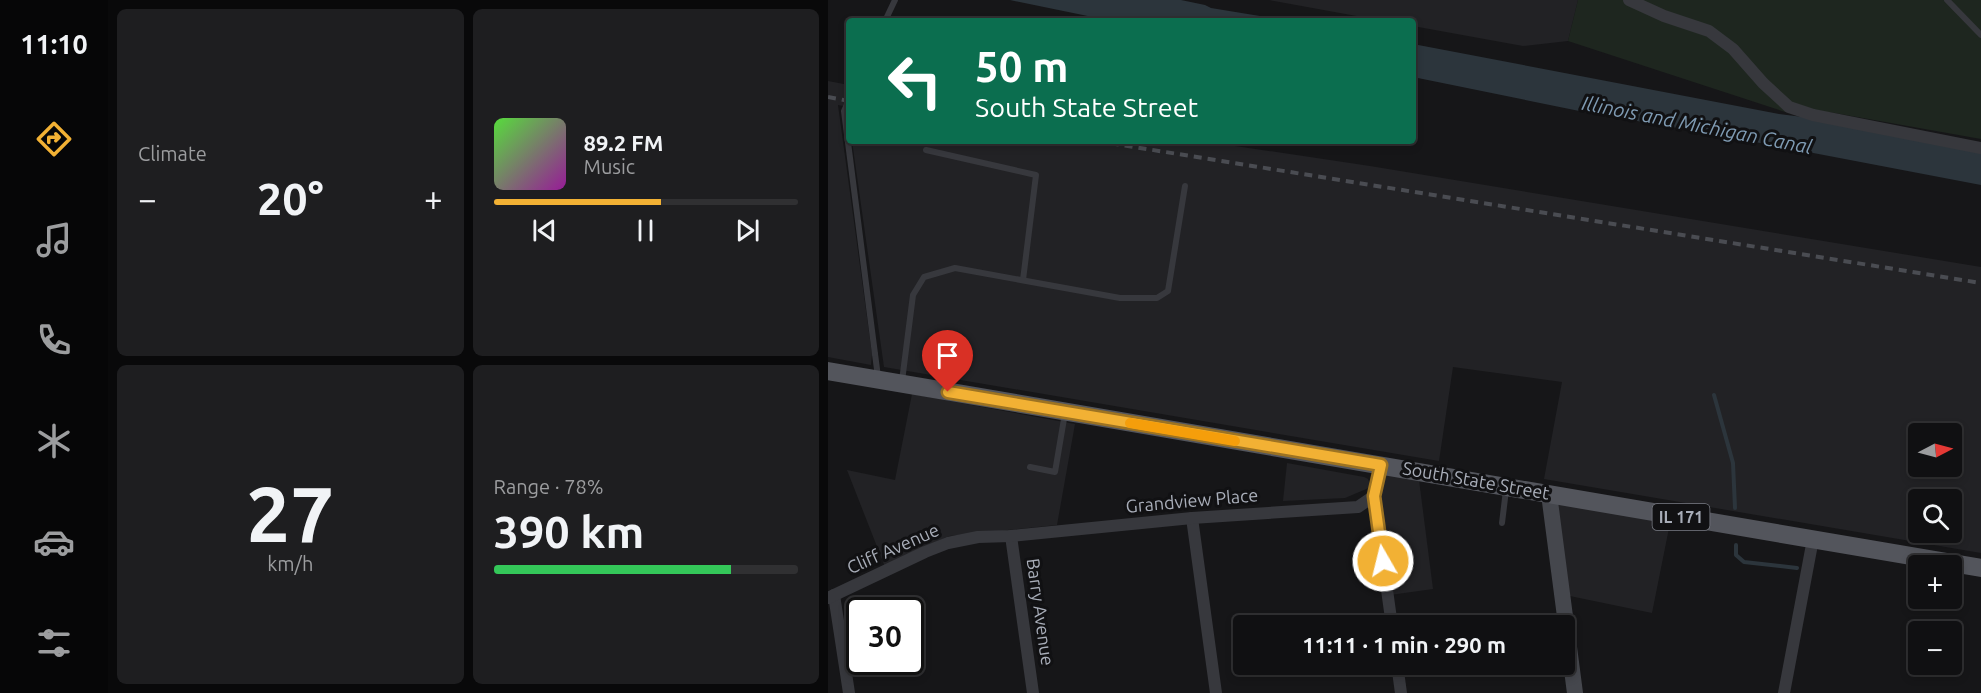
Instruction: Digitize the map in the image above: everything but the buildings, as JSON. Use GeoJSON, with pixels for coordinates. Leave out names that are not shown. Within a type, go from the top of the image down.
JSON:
{"type":"FeatureCollection","features":[{"type":"Feature","properties":{"kind":"main road","name":"South State Street"},"geometry":{"type":"LineString","coordinates":[[828,371],[1981,568]]}},
{"type":"Feature","properties":{"kind":"street"},"geometry":{"type":"LineString","coordinates":[[1629,0],[1664,16],[1709,31],[1733,49],[1763,83],[1789,107],[1813,116],[1981,148]]}},
{"type":"Feature","properties":{"kind":"street"},"geometry":{"type":"LineString","coordinates":[[1381,465],[1374,496],[1390,615]]}},
{"type":"Feature","properties":{"kind":"street"},"geometry":{"type":"LineString","coordinates":[[1549,494],[1575,693]]}},
{"type":"Feature","properties":{"kind":"street","name":"Grandview Place"},"geometry":{"type":"LineString","coordinates":[[1011,536],[1192,518],[1358,507],[1374,496]]}},
{"type":"Feature","properties":{"kind":"street"},"geometry":{"type":"LineString","coordinates":[[1192,518],[1216,693]]}},
{"type":"Feature","properties":{"kind":"street","name":"Cliff Avenue"},"geometry":{"type":"LineString","coordinates":[[831,596],[948,543],[978,537],[1011,536]]}},
{"type":"Feature","properties":{"kind":"street","name":"Barry Avenue"},"geometry":{"type":"LineString","coordinates":[[1011,536],[1033,693]]}},
{"type":"Feature","properties":{"kind":"street"},"geometry":{"type":"LineString","coordinates":[[1784,693],[1812,539]]}},
{"type":"Feature","properties":{"kind":"street"},"geometry":{"type":"LineString","coordinates":[[831,596],[849,693]]}},
{"type":"Feature","properties":{"kind":"street"},"geometry":{"type":"LineString","coordinates":[[1399,675],[1401,693]]}},
{"type":"Feature","properties":{"kind":"lane"},"geometry":{"type":"LineString","coordinates":[[886,18],[895,0]]}},
{"type":"Feature","properties":{"kind":"lane"},"geometry":{"type":"LineString","coordinates":[[1947,0],[1981,35]]}},
{"type":"Feature","properties":{"kind":"lane"},"geometry":{"type":"LineString","coordinates":[[846,107],[844,111],[846,127]]}},
{"type":"Feature","properties":{"kind":"lane"},"geometry":{"type":"LineString","coordinates":[[848,144],[878,380]]}},
{"type":"Feature","properties":{"kind":"lane"},"geometry":{"type":"LineString","coordinates":[[926,150],[1036,175],[1023,280]]}},
{"type":"Feature","properties":{"kind":"lane"},"geometry":{"type":"LineString","coordinates":[[901,384],[913,294],[924,277],[955,268],[1120,298],[1157,298],[1168,291],[1185,186]]}},
{"type":"Feature","properties":{"kind":"lane"},"geometry":{"type":"LineString","coordinates":[[1030,467],[1055,472],[1065,412]]}},
{"type":"Feature","properties":{"kind":"lane"},"geometry":{"type":"LineString","coordinates":[[1502,523],[1506,487]]}},
{"type":"Feature","properties":{"kind":"shaded area"},"geometry":{"type":"Polygon","coordinates":[[[1269,0],[1578,0],[1568,41],[1523,46],[1416,27],[1416,18],[1368,18],[1269,0]]]}},
{"type":"Feature","properties":{"kind":"shaded area"},"geometry":{"type":"Polygon","coordinates":[[[1578,0],[1981,0],[1981,139],[1829,112],[1785,112],[1568,41],[1578,0]]]}},
{"type":"Feature","properties":{"kind":"shaded area"},"geometry":{"type":"Polygon","coordinates":[[[828,81],[846,84],[846,106],[838,105],[872,354],[871,365],[828,357],[828,81]]]}},
{"type":"Feature","properties":{"kind":"shaded area"},"geometry":{"type":"Polygon","coordinates":[[[852,144],[1222,144],[1370,166],[1981,267],[1981,553],[1922,543],[1962,543],[1962,489],[1908,489],[1908,541],[1544,479],[1562,382],[1453,367],[1439,461],[884,367],[852,144]]]}},
{"type":"Feature","properties":{"kind":"shaded area"},"geometry":{"type":"Polygon","coordinates":[[[912,394],[1075,424],[1057,525],[949,536],[885,567],[847,470],[895,480],[912,394]]]}},
{"type":"Feature","properties":{"kind":"shaded area"},"geometry":{"type":"Polygon","coordinates":[[[1287,463],[1364,477],[1368,479],[1371,487],[1345,498],[1283,501],[1287,463]]]}},
{"type":"Feature","properties":{"kind":"shaded area"},"geometry":{"type":"Polygon","coordinates":[[[1382,474],[1419,480],[1433,589],[1390,595],[1376,498],[1382,474]]]}},
{"type":"Feature","properties":{"kind":"shaded area"},"geometry":{"type":"Polygon","coordinates":[[[1553,503],[1670,523],[1652,613],[1565,595],[1553,503]]]}},
{"type":"Feature","properties":{"kind":"water"},"geometry":{"type":"Polygon","coordinates":[[[1010,0],[1181,0],[1211,8],[1272,18],[1097,18],[1010,0]]]}},
{"type":"Feature","properties":{"kind":"water","name":"Illinois and Michigan Canal"},"geometry":{"type":"Polygon","coordinates":[[[1416,45],[1981,150],[1981,185],[1692,130],[1599,115],[1416,78],[1416,45]]]}},
{"type":"Feature","properties":{"kind":"waterway"},"geometry":{"type":"LineString","coordinates":[[1714,395],[1733,463],[1735,508]]}},
{"type":"Feature","properties":{"kind":"waterway"},"geometry":{"type":"LineString","coordinates":[[1736,545],[1736,555],[1744,562],[1797,568]]}},
{"type":"Feature","properties":{"kind":"railway"},"geometry":{"type":"LineString","coordinates":[[828,97],[846,100]]}},
{"type":"Feature","properties":{"kind":"railway"},"geometry":{"type":"LineString","coordinates":[[1116,144],[1981,283]]}},
{"type":"Feature","properties":{"kind":"slow traffic"},"geometry":{"type":"LineString","coordinates":[[1130,423],[1235,441]]}},
{"type":"Feature","properties":{"kind":"route"},"geometry":{"type":"LineString","coordinates":[[948,392],[1381,465],[1374,496],[1383,561]]}}]}
